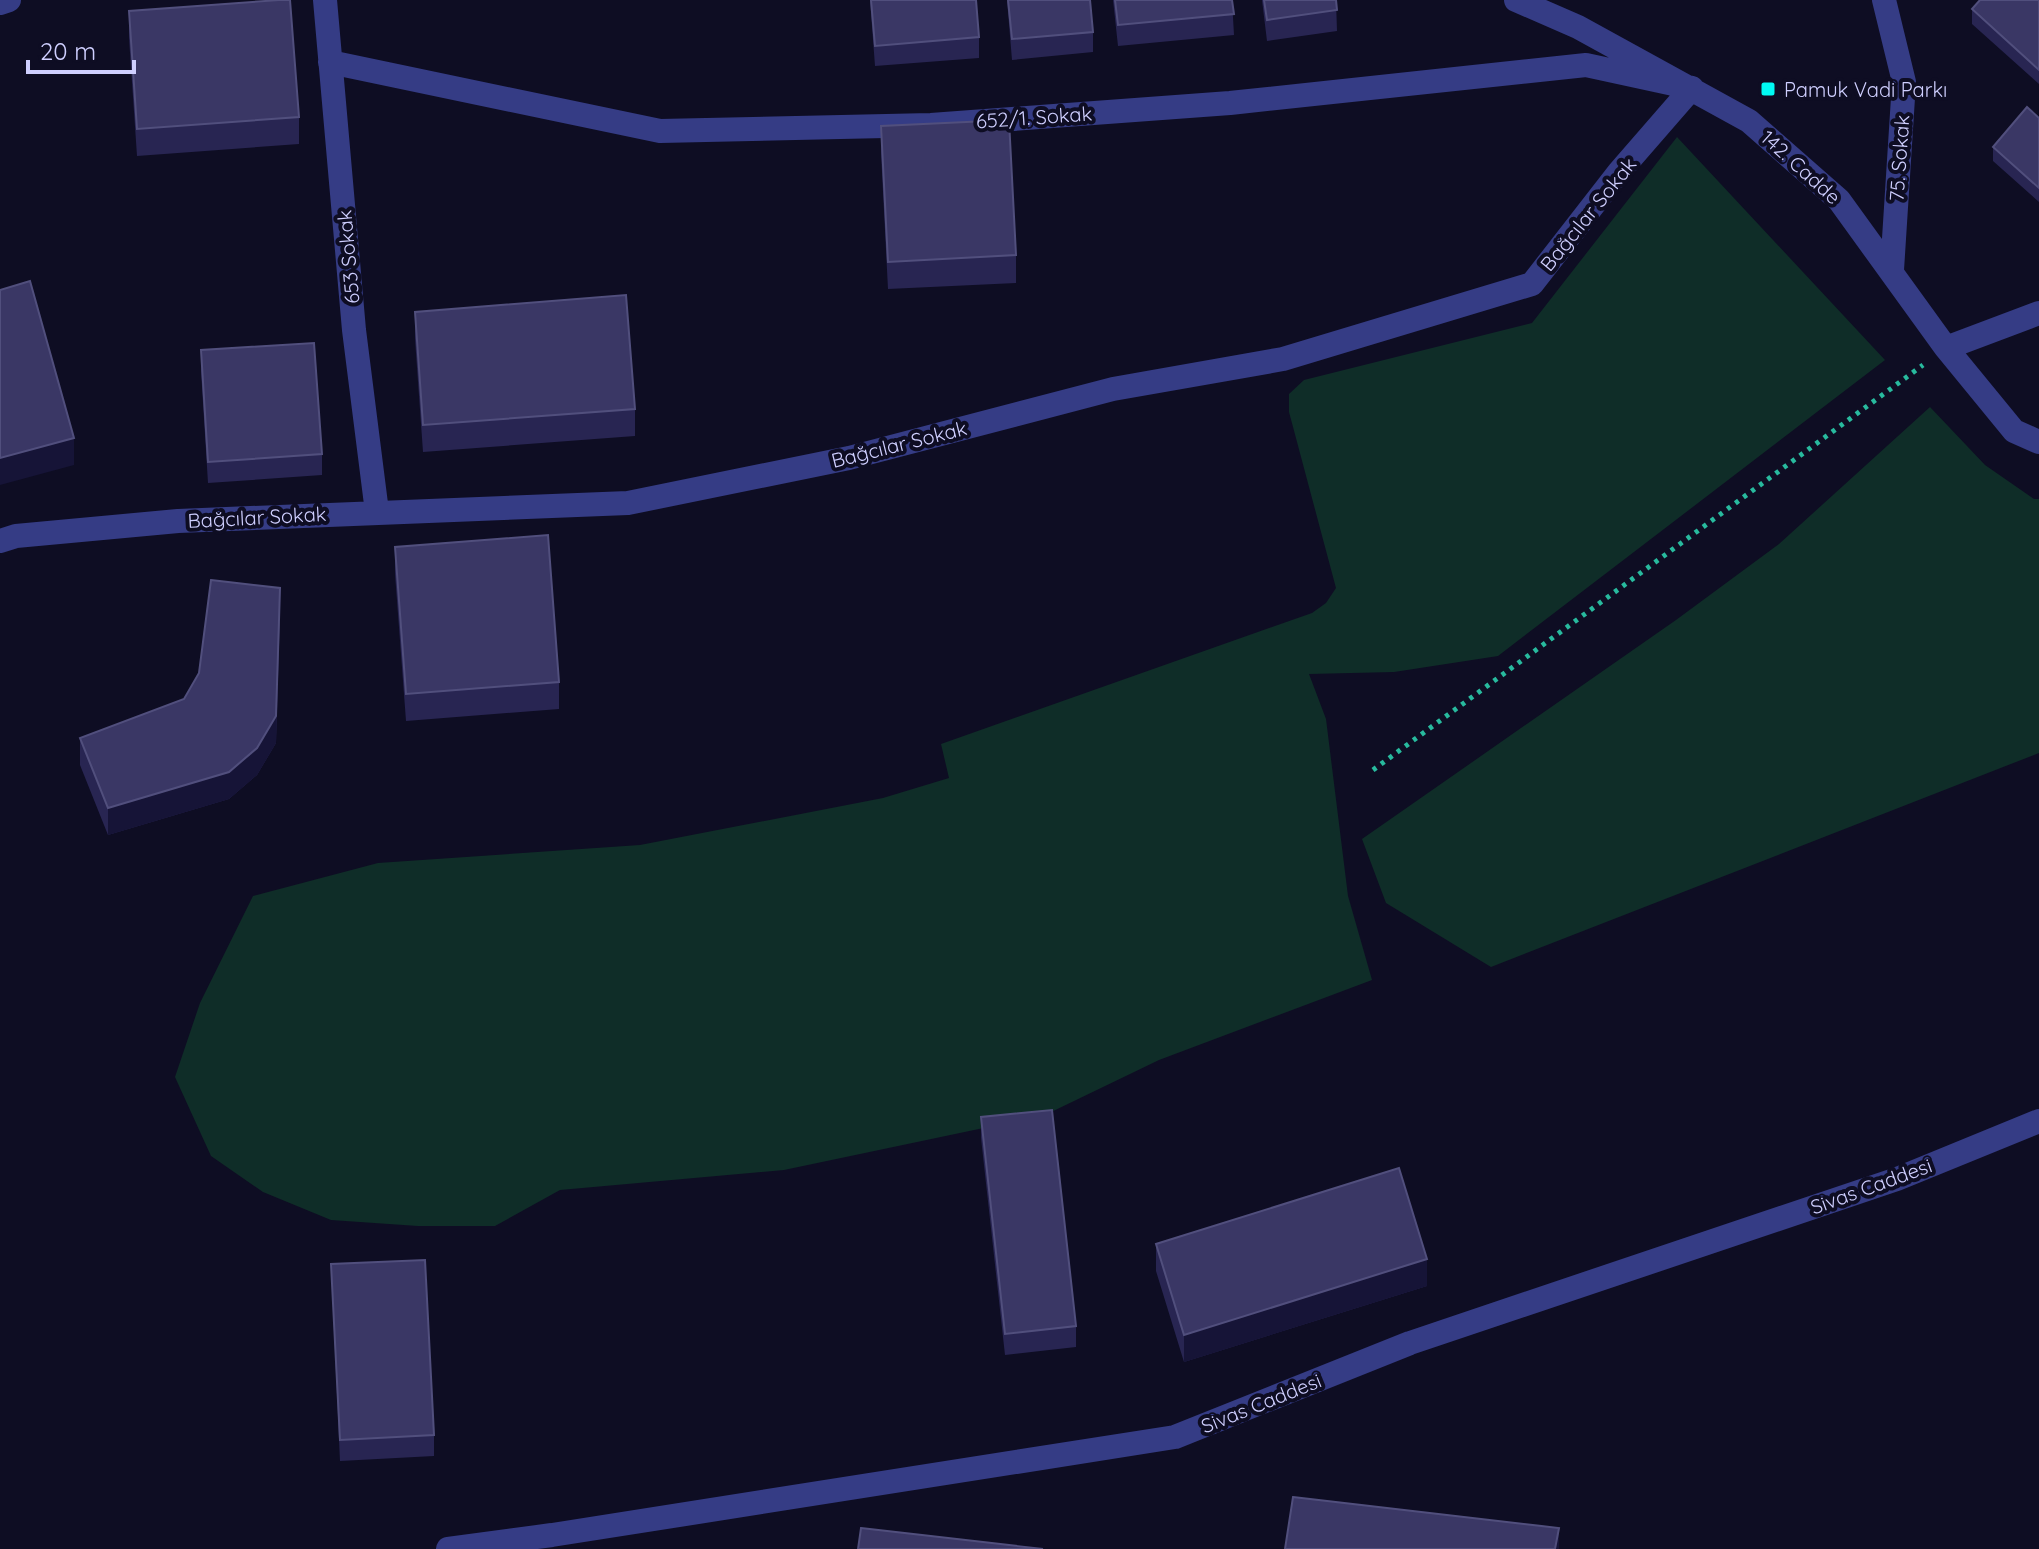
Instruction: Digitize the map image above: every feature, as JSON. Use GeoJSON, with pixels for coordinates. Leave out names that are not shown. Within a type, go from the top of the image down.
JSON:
{"type":"FeatureCollection","features":[{"type":"Feature","properties":{"kind":"street"},"geometry":{"type":"LineString","coordinates":[[0,3],[9,0]]}},
{"type":"Feature","properties":{"kind":"street","name":"653 Sokak"},"geometry":{"type":"LineString","coordinates":[[325,0],[354,330],[377,512]]}},
{"type":"Feature","properties":{"kind":"street","name":"142. Cadde"},"geometry":{"type":"LineString","coordinates":[[1516,0],[1578,27],[1749,121],[1839,200],[1946,348],[2014,431],[2039,442]]}},
{"type":"Feature","properties":{"kind":"street","name":"75. Sokak"},"geometry":{"type":"LineString","coordinates":[[1884,0],[1904,82],[1892,270]]}},
{"type":"Feature","properties":{"kind":"street","name":"652/1. Sokak"},"geometry":{"type":"LineString","coordinates":[[330,62],[660,131],[931,125],[1230,103],[1586,65],[1692,88]]}},
{"type":"Feature","properties":{"kind":"street","name":"Bağcılar Sokak"},"geometry":{"type":"LineString","coordinates":[[0,541],[16,536],[178,521],[628,503],[849,458],[1113,389],[1283,359],[1532,284],[1619,172],[1692,88]]}},
{"type":"Feature","properties":{"kind":"street"},"geometry":{"type":"LineString","coordinates":[[1946,348],[2039,313]]}},
{"type":"Feature","properties":{"kind":"street","name":"Sivas Caddesi"},"geometry":{"type":"LineString","coordinates":[[448,1549],[583,1531],[1175,1437],[1410,1343],[1897,1179],[2039,1121]]}},
{"type":"Feature","properties":{"kind":"path"},"geometry":{"type":"LineString","coordinates":[[1373,770],[1946,348]]}},
{"type":"Feature","properties":{"kind":"green space"},"geometry":{"type":"Polygon","coordinates":[[[1677,137],[1885,360],[1498,656],[1394,672],[1309,674],[1326,719],[1348,896],[1372,980],[1159,1060],[1045,1115],[784,1170],[560,1190],[495,1226],[418,1226],[331,1220],[263,1192],[211,1156],[175,1077],[200,1003],[253,896],[378,863],[640,845],[883,798],[949,778],[941,744],[1312,613],[1326,603],[1336,588],[1289,412],[1289,394],[1304,380],[1532,323],[1677,137]]]}},
{"type":"Feature","properties":{"kind":"green space"},"geometry":{"type":"Polygon","coordinates":[[[1930,407],[1985,465],[2034,499],[2039,499],[2039,753],[1491,967],[1386,903],[1362,839],[1676,620],[1779,544],[1930,407]]]}},
{"type":"Feature","properties":{"kind":"building"},"geometry":{"type":"Polygon","coordinates":[[[290,0],[299,117],[137,129],[129,11],[290,0]]]}},
{"type":"Feature","properties":{"kind":"building"},"geometry":{"type":"Polygon","coordinates":[[[871,0],[976,0],[979,37],[875,46],[871,0]]]}},
{"type":"Feature","properties":{"kind":"building"},"geometry":{"type":"Polygon","coordinates":[[[1008,0],[1090,0],[1093,32],[1012,39],[1008,0]]]}},
{"type":"Feature","properties":{"kind":"building"},"geometry":{"type":"Polygon","coordinates":[[[1115,0],[1232,0],[1234,14],[1118,25],[1115,0]]]}},
{"type":"Feature","properties":{"kind":"building"},"geometry":{"type":"Polygon","coordinates":[[[1264,0],[1336,0],[1337,10],[1267,20],[1264,0]]]}},
{"type":"Feature","properties":{"kind":"building"},"geometry":{"type":"Polygon","coordinates":[[[1980,0],[2039,0],[2039,70],[1972,9],[1980,0]]]}},
{"type":"Feature","properties":{"kind":"building"},"geometry":{"type":"Polygon","coordinates":[[[2027,107],[2039,118],[2039,188],[1993,147],[2027,107]]]}},
{"type":"Feature","properties":{"kind":"building"},"geometry":{"type":"Polygon","coordinates":[[[1009,120],[1016,255],[888,262],[881,126],[1009,120]]]}},
{"type":"Feature","properties":{"kind":"building"},"geometry":{"type":"Polygon","coordinates":[[[30,281],[74,438],[0,458],[0,290],[30,281]]]}},
{"type":"Feature","properties":{"kind":"building"},"geometry":{"type":"Polygon","coordinates":[[[626,295],[635,409],[423,425],[415,312],[626,295]]]}},
{"type":"Feature","properties":{"kind":"building"},"geometry":{"type":"Polygon","coordinates":[[[314,343],[322,454],[208,462],[201,350],[314,343]]]}},
{"type":"Feature","properties":{"kind":"building"},"geometry":{"type":"Polygon","coordinates":[[[548,535],[559,682],[406,694],[395,547],[548,535]]]}},
{"type":"Feature","properties":{"kind":"building"},"geometry":{"type":"Polygon","coordinates":[[[211,580],[280,588],[276,716],[257,748],[229,772],[108,808],[80,738],[184,699],[199,673],[211,580]]]}},
{"type":"Feature","properties":{"kind":"building"},"geometry":{"type":"Polygon","coordinates":[[[1052,1110],[1076,1326],[1005,1334],[981,1117],[1052,1110]]]}},
{"type":"Feature","properties":{"kind":"building"},"geometry":{"type":"Polygon","coordinates":[[[1399,1168],[1427,1259],[1184,1335],[1156,1244],[1399,1168]]]}},
{"type":"Feature","properties":{"kind":"building"},"geometry":{"type":"Polygon","coordinates":[[[425,1260],[434,1435],[340,1440],[331,1264],[425,1260]]]}},
{"type":"Feature","properties":{"kind":"building"},"geometry":{"type":"Polygon","coordinates":[[[1293,1497],[1559,1528],[1555,1549],[1285,1549],[1293,1497]]]}},
{"type":"Feature","properties":{"kind":"building"},"geometry":{"type":"Polygon","coordinates":[[[861,1528],[1043,1549],[858,1549],[861,1528]]]}},
{"type":"Feature","properties":{"kind":"place","name":"Pamuk Vadi Parkı"},"geometry":{"type":"Point","coordinates":[1768,89]}}]}
